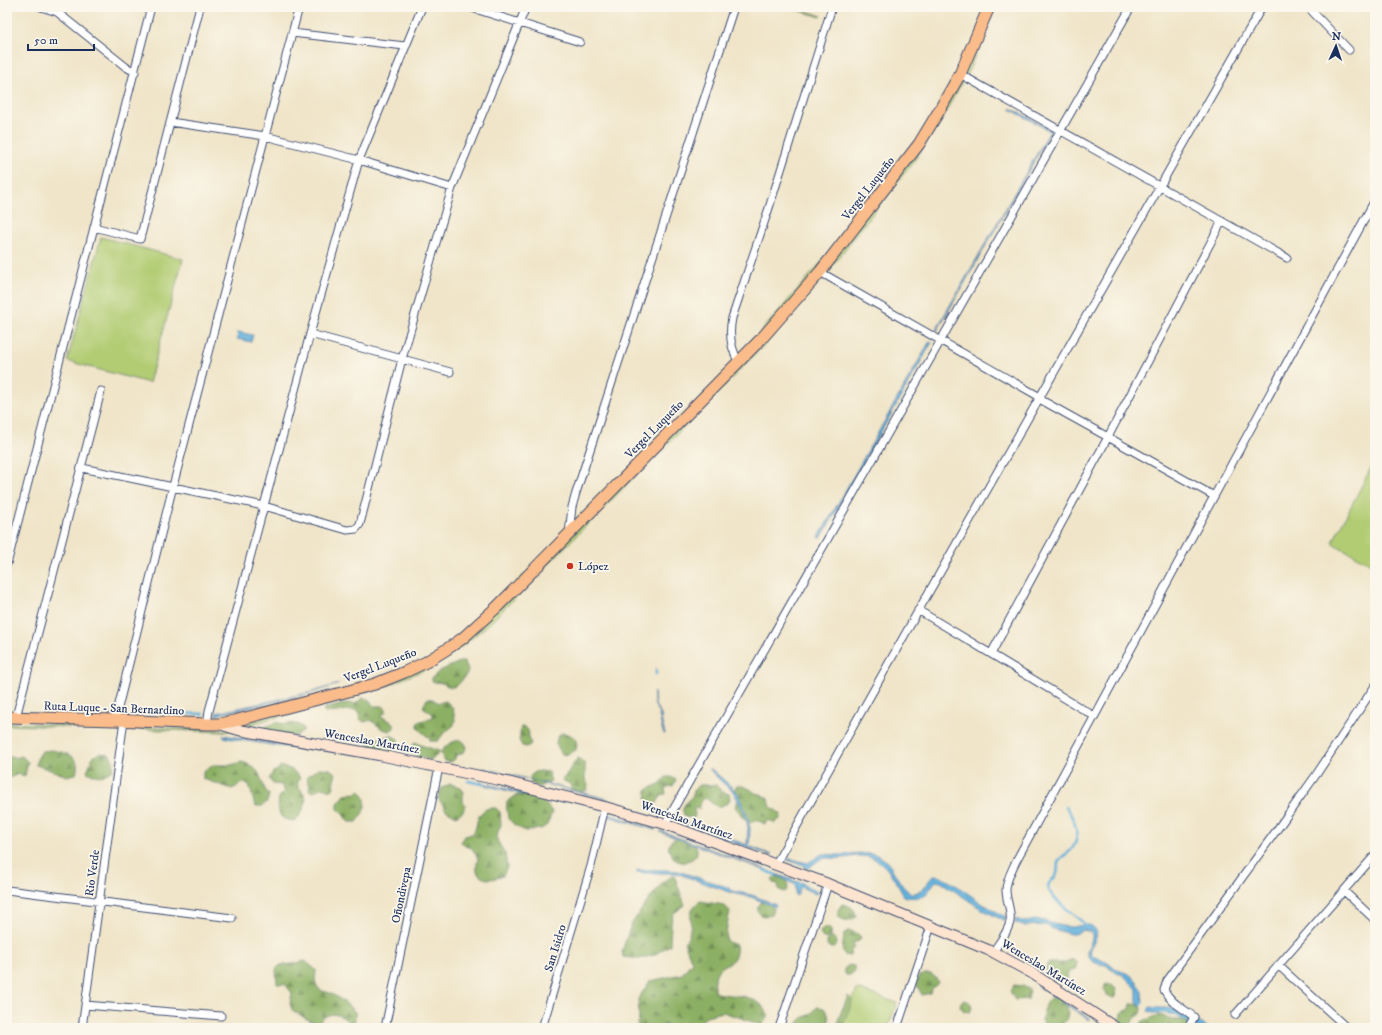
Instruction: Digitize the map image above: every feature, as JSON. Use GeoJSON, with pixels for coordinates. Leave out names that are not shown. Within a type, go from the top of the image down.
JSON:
{"type":"FeatureCollection","features":[{"type":"Feature","properties":{"kind":"main road","name":"Vergel Luqueño"},"geometry":{"type":"LineString","coordinates":[[219,724],[249,718],[375,684],[405,672],[426,662],[463,638],[497,607],[739,362],[820,272],[919,144],[960,74],[989,7]]}},
{"type":"Feature","properties":{"kind":"main road","name":"Ruta Luque - San Bernardino"},"geometry":{"type":"LineString","coordinates":[[12,717],[219,724]]}},
{"type":"Feature","properties":{"kind":"main road","name":"Wenceslao Martínez"},"geometry":{"type":"LineString","coordinates":[[219,724],[239,730],[439,767],[550,792],[666,824],[828,884],[993,952],[1030,972],[1116,1028]]}},
{"type":"Feature","properties":{"kind":"street"},"geometry":{"type":"LineString","coordinates":[[41,7],[57,12],[134,72]]}},
{"type":"Feature","properties":{"kind":"street"},"geometry":{"type":"LineString","coordinates":[[7,564],[151,7]]}},
{"type":"Feature","properties":{"kind":"street"},"geometry":{"type":"LineString","coordinates":[[94,227],[140,239],[200,7]]}},
{"type":"Feature","properties":{"kind":"street","name":"Rio Verde"},"geometry":{"type":"LineString","coordinates":[[82,1028],[99,902],[120,720],[173,486],[299,7]]}},
{"type":"Feature","properties":{"kind":"street"},"geometry":{"type":"LineString","coordinates":[[207,724],[209,711],[310,334],[359,160],[422,7]]}},
{"type":"Feature","properties":{"kind":"street"},"geometry":{"type":"LineString","coordinates":[[469,7],[580,42]]}},
{"type":"Feature","properties":{"kind":"street"},"geometry":{"type":"LineString","coordinates":[[82,468],[264,506],[347,530],[356,529],[360,524],[402,359],[452,188],[526,7]]}},
{"type":"Feature","properties":{"kind":"street"},"geometry":{"type":"LineString","coordinates":[[569,534],[571,514],[576,493],[734,7]]}},
{"type":"Feature","properties":{"kind":"street"},"geometry":{"type":"LineString","coordinates":[[739,362],[731,342],[730,326],[732,318],[768,211],[832,7]]}},
{"type":"Feature","properties":{"kind":"street"},"geometry":{"type":"LineString","coordinates":[[666,824],[1131,7]]}},
{"type":"Feature","properties":{"kind":"street"},"geometry":{"type":"LineString","coordinates":[[775,865],[918,610],[1262,7]]}},
{"type":"Feature","properties":{"kind":"street"},"geometry":{"type":"LineString","coordinates":[[1308,7],[1349,50]]}},
{"type":"Feature","properties":{"kind":"street"},"geometry":{"type":"LineString","coordinates":[[292,33],[405,46]]}},
{"type":"Feature","properties":{"kind":"street"},"geometry":{"type":"LineString","coordinates":[[960,74],[1287,258]]}},
{"type":"Feature","properties":{"kind":"street"},"geometry":{"type":"LineString","coordinates":[[170,122],[265,136],[359,160],[452,188]]}},
{"type":"Feature","properties":{"kind":"street"},"geometry":{"type":"LineString","coordinates":[[993,952],[1009,926],[1011,915],[1006,889],[1008,879],[1022,849],[1375,200]]}},
{"type":"Feature","properties":{"kind":"street"},"geometry":{"type":"LineString","coordinates":[[991,654],[1222,221]]}},
{"type":"Feature","properties":{"kind":"street"},"geometry":{"type":"LineString","coordinates":[[820,272],[1040,396],[1043,401],[1214,496]]}},
{"type":"Feature","properties":{"kind":"street"},"geometry":{"type":"LineString","coordinates":[[310,334],[450,372]]}},
{"type":"Feature","properties":{"kind":"street"},"geometry":{"type":"LineString","coordinates":[[12,717],[82,468],[102,391]]}},
{"type":"Feature","properties":{"kind":"street"},"geometry":{"type":"LineString","coordinates":[[918,610],[1094,716]]}},
{"type":"Feature","properties":{"kind":"street"},"geometry":{"type":"LineString","coordinates":[[1188,1028],[1194,1017],[1176,1005],[1168,997],[1164,990],[1167,981],[1303,794],[1375,686]]}},
{"type":"Feature","properties":{"kind":"street","name":"Oñondivepa"},"geometry":{"type":"LineString","coordinates":[[385,1028],[439,767]]}},
{"type":"Feature","properties":{"kind":"street","name":"San Isidro"},"geometry":{"type":"LineString","coordinates":[[542,1028],[589,874],[600,830],[604,806]]}},
{"type":"Feature","properties":{"kind":"street"},"geometry":{"type":"LineString","coordinates":[[1235,1015],[1375,855]]}},
{"type":"Feature","properties":{"kind":"street"},"geometry":{"type":"LineString","coordinates":[[779,1028],[828,884]]}},
{"type":"Feature","properties":{"kind":"street"},"geometry":{"type":"LineString","coordinates":[[7,890],[232,918]]}},
{"type":"Feature","properties":{"kind":"street"},"geometry":{"type":"LineString","coordinates":[[1344,891],[1375,920]]}},
{"type":"Feature","properties":{"kind":"street"},"geometry":{"type":"LineString","coordinates":[[897,1028],[932,926]]}},
{"type":"Feature","properties":{"kind":"street"},"geometry":{"type":"LineString","coordinates":[[1278,965],[1347,1028]]}},
{"type":"Feature","properties":{"kind":"street"},"geometry":{"type":"LineString","coordinates":[[85,1005],[220,1016]]}},
{"type":"Feature","properties":{"kind":"green space"},"geometry":{"type":"Polygon","coordinates":[[[787,7],[794,7],[822,16],[821,17],[787,7]]]}},
{"type":"Feature","properties":{"kind":"green space"},"geometry":{"type":"Polygon","coordinates":[[[994,7],[996,7],[969,70],[938,125],[916,158],[821,280],[771,338],[490,623],[459,649],[426,669],[389,685],[225,732],[7,725],[7,723],[11,723],[225,730],[425,667],[655,453],[914,156],[994,7]]]}},
{"type":"Feature","properties":{"kind":"green space"},"geometry":{"type":"Polygon","coordinates":[[[101,237],[183,259],[149,383],[67,361],[101,237]]]}},
{"type":"Feature","properties":{"kind":"green space"},"geometry":{"type":"Polygon","coordinates":[[[1375,460],[1375,566],[1332,543],[1375,460]]]}},
{"type":"Feature","properties":{"kind":"green space"},"geometry":{"type":"Polygon","coordinates":[[[459,662],[464,662],[468,671],[459,684],[450,687],[442,683],[432,681],[432,678],[438,672],[459,662]]]}},
{"type":"Feature","properties":{"kind":"green space"},"geometry":{"type":"Polygon","coordinates":[[[363,698],[368,699],[373,706],[383,706],[386,709],[386,712],[382,714],[382,717],[394,723],[394,728],[390,731],[382,729],[371,720],[364,722],[360,719],[360,712],[356,710],[329,713],[325,712],[323,709],[348,703],[355,704],[363,698]]]}},
{"type":"Feature","properties":{"kind":"green space"},"geometry":{"type":"Polygon","coordinates":[[[427,699],[432,699],[439,703],[446,701],[453,708],[455,720],[454,725],[443,734],[438,741],[431,741],[420,730],[418,725],[418,722],[433,717],[433,714],[423,707],[427,699]]]}},
{"type":"Feature","properties":{"kind":"green space"},"geometry":{"type":"Polygon","coordinates":[[[276,722],[300,725],[303,727],[303,731],[298,735],[291,736],[276,735],[273,731],[261,730],[264,727],[276,722]]]}},
{"type":"Feature","properties":{"kind":"green space"},"geometry":{"type":"Polygon","coordinates":[[[521,727],[525,727],[529,734],[528,737],[531,744],[526,747],[522,746],[519,740],[521,727]]]}},
{"type":"Feature","properties":{"kind":"green space"},"geometry":{"type":"Polygon","coordinates":[[[561,733],[574,737],[577,746],[576,750],[565,755],[562,754],[556,744],[557,738],[561,733]]]}},
{"type":"Feature","properties":{"kind":"green space"},"geometry":{"type":"Polygon","coordinates":[[[392,736],[398,739],[398,744],[391,752],[372,747],[368,742],[370,739],[392,736]]]}},
{"type":"Feature","properties":{"kind":"green space"},"geometry":{"type":"Polygon","coordinates":[[[461,740],[465,743],[466,749],[462,754],[456,755],[455,759],[451,762],[445,761],[441,752],[452,742],[461,740]]]}},
{"type":"Feature","properties":{"kind":"green space"},"geometry":{"type":"Polygon","coordinates":[[[415,742],[441,752],[431,760],[416,756],[412,751],[412,747],[415,742]]]}},
{"type":"Feature","properties":{"kind":"green space"},"geometry":{"type":"Polygon","coordinates":[[[52,750],[62,752],[72,756],[75,759],[77,763],[76,774],[67,776],[36,765],[37,759],[42,751],[52,750]]]}},
{"type":"Feature","properties":{"kind":"green space"},"geometry":{"type":"Polygon","coordinates":[[[99,753],[109,754],[114,762],[113,769],[100,776],[87,772],[92,758],[99,753]]]}},
{"type":"Feature","properties":{"kind":"green space"},"geometry":{"type":"Polygon","coordinates":[[[12,756],[15,758],[22,756],[28,762],[25,776],[18,774],[7,779],[7,758],[12,756]]]}},
{"type":"Feature","properties":{"kind":"green space"},"geometry":{"type":"Polygon","coordinates":[[[578,758],[585,764],[585,779],[588,785],[587,790],[579,792],[572,789],[570,784],[562,780],[578,758]]]}},
{"type":"Feature","properties":{"kind":"green space"},"geometry":{"type":"Polygon","coordinates":[[[242,762],[254,768],[260,776],[265,790],[269,795],[267,802],[262,806],[255,806],[249,784],[243,783],[232,789],[203,779],[203,771],[213,765],[231,765],[242,762]]]}},
{"type":"Feature","properties":{"kind":"green space"},"geometry":{"type":"Polygon","coordinates":[[[280,766],[293,770],[299,776],[300,779],[297,784],[306,798],[302,812],[296,820],[285,819],[280,815],[278,807],[279,797],[285,792],[283,791],[282,785],[273,784],[269,779],[273,772],[278,770],[280,766]]]}},
{"type":"Feature","properties":{"kind":"green space"},"geometry":{"type":"Polygon","coordinates":[[[319,768],[330,769],[336,774],[333,784],[334,787],[332,790],[320,788],[314,792],[309,790],[310,784],[308,783],[307,776],[319,768]]]}},
{"type":"Feature","properties":{"kind":"green space"},"geometry":{"type":"Polygon","coordinates":[[[534,772],[548,772],[551,781],[539,787],[531,783],[530,777],[534,772]]]}},
{"type":"Feature","properties":{"kind":"green space"},"geometry":{"type":"Polygon","coordinates":[[[666,777],[671,777],[676,780],[673,786],[665,789],[666,794],[661,795],[657,803],[654,804],[646,799],[647,790],[654,786],[658,786],[666,777]]]}},
{"type":"Feature","properties":{"kind":"green space"},"geometry":{"type":"Polygon","coordinates":[[[450,784],[461,787],[463,793],[463,803],[466,805],[463,811],[456,816],[446,810],[438,798],[442,788],[450,784]]]}},
{"type":"Feature","properties":{"kind":"green space"},"geometry":{"type":"Polygon","coordinates":[[[700,785],[716,785],[723,792],[729,794],[730,799],[728,803],[718,807],[705,798],[702,800],[699,809],[695,808],[694,818],[686,818],[683,811],[684,805],[693,795],[695,789],[700,785]]]}},
{"type":"Feature","properties":{"kind":"green space"},"geometry":{"type":"Polygon","coordinates":[[[736,786],[743,786],[755,793],[761,794],[768,799],[771,807],[781,814],[780,819],[775,823],[768,820],[765,824],[759,821],[747,822],[735,807],[739,798],[734,793],[736,786]]]}},
{"type":"Feature","properties":{"kind":"green space"},"geometry":{"type":"Polygon","coordinates":[[[359,790],[365,802],[364,810],[357,822],[349,822],[338,809],[338,803],[346,794],[357,793],[359,790]]]}},
{"type":"Feature","properties":{"kind":"green space"},"geometry":{"type":"Polygon","coordinates":[[[517,795],[533,796],[541,800],[549,807],[552,812],[547,825],[541,829],[526,831],[516,826],[510,820],[507,812],[507,802],[517,795]]]}},
{"type":"Feature","properties":{"kind":"green space"},"geometry":{"type":"Polygon","coordinates":[[[489,808],[496,808],[500,812],[501,825],[498,831],[497,840],[505,854],[507,867],[503,876],[485,879],[478,873],[478,859],[472,848],[465,846],[461,842],[465,836],[470,835],[475,830],[479,816],[489,808]]]}},
{"type":"Feature","properties":{"kind":"green space"},"geometry":{"type":"Polygon","coordinates":[[[674,839],[688,841],[695,845],[697,851],[693,859],[684,863],[675,860],[668,848],[671,841],[674,839]]]}},
{"type":"Feature","properties":{"kind":"green space"},"geometry":{"type":"Polygon","coordinates":[[[674,875],[685,905],[674,913],[671,923],[670,945],[654,955],[639,959],[623,957],[622,951],[631,925],[663,882],[674,875]]]}},
{"type":"Feature","properties":{"kind":"green space"},"geometry":{"type":"Polygon","coordinates":[[[778,876],[786,880],[788,886],[785,892],[779,890],[778,884],[773,883],[772,881],[773,878],[778,876]]]}},
{"type":"Feature","properties":{"kind":"green space"},"geometry":{"type":"Polygon","coordinates":[[[764,900],[770,903],[773,910],[771,914],[764,916],[758,912],[758,906],[764,900]]]}},
{"type":"Feature","properties":{"kind":"green space"},"geometry":{"type":"Polygon","coordinates":[[[700,901],[724,905],[730,911],[726,941],[736,945],[734,957],[717,973],[714,992],[743,996],[754,1000],[762,1006],[769,1015],[762,1025],[723,1012],[706,1016],[696,1028],[637,1028],[639,1018],[638,999],[650,981],[682,974],[692,962],[684,942],[689,935],[691,912],[700,901]]]}},
{"type":"Feature","properties":{"kind":"green space"},"geometry":{"type":"Polygon","coordinates":[[[842,904],[852,908],[855,911],[856,917],[847,920],[838,916],[838,910],[842,904]]]}},
{"type":"Feature","properties":{"kind":"green space"},"geometry":{"type":"Polygon","coordinates":[[[824,928],[828,928],[830,929],[830,937],[824,938],[821,935],[821,931],[824,928]]]}},
{"type":"Feature","properties":{"kind":"green space"},"geometry":{"type":"Polygon","coordinates":[[[847,931],[855,932],[861,938],[859,941],[853,943],[854,948],[851,950],[850,956],[845,955],[842,950],[844,937],[847,931]]]}},
{"type":"Feature","properties":{"kind":"green space"},"geometry":{"type":"Polygon","coordinates":[[[832,938],[837,943],[832,948],[827,943],[832,938]]]}},
{"type":"Feature","properties":{"kind":"green space"},"geometry":{"type":"Polygon","coordinates":[[[1074,960],[1077,963],[1075,970],[1068,972],[1067,981],[1063,983],[1047,973],[1045,970],[1048,963],[1064,963],[1074,960]]]}},
{"type":"Feature","properties":{"kind":"green space"},"geometry":{"type":"Polygon","coordinates":[[[305,961],[316,970],[315,978],[318,988],[343,1001],[355,1012],[355,1021],[349,1022],[340,1016],[333,1014],[325,1017],[317,1024],[292,1010],[290,1003],[292,993],[285,984],[277,984],[276,969],[280,965],[305,961]]]}},
{"type":"Feature","properties":{"kind":"green space"},"geometry":{"type":"Polygon","coordinates":[[[849,965],[854,966],[855,971],[850,975],[846,975],[844,969],[849,965]]]}},
{"type":"Feature","properties":{"kind":"green space"},"geometry":{"type":"Polygon","coordinates":[[[931,974],[936,978],[938,983],[932,989],[931,993],[922,995],[916,984],[919,976],[931,974]]]}},
{"type":"Feature","properties":{"kind":"green space"},"geometry":{"type":"Polygon","coordinates":[[[1106,984],[1111,985],[1116,989],[1116,997],[1113,998],[1107,995],[1104,989],[1106,984]]]}},
{"type":"Feature","properties":{"kind":"green space"},"geometry":{"type":"Polygon","coordinates":[[[1014,985],[1023,986],[1030,990],[1028,999],[1015,1000],[1010,991],[1014,985]]]}},
{"type":"Feature","properties":{"kind":"green space"},"geometry":{"type":"Polygon","coordinates":[[[857,989],[897,1003],[888,1028],[842,1028],[857,989]]]}},
{"type":"Feature","properties":{"kind":"green space"},"geometry":{"type":"Polygon","coordinates":[[[848,996],[856,1003],[850,1028],[837,1028],[839,1017],[848,996]]]}},
{"type":"Feature","properties":{"kind":"green space"},"geometry":{"type":"Polygon","coordinates":[[[1055,996],[1064,1001],[1068,1009],[1067,1018],[1061,1025],[1054,1026],[1044,1024],[1042,1020],[1046,1003],[1055,996]]]}},
{"type":"Feature","properties":{"kind":"green space"},"geometry":{"type":"Polygon","coordinates":[[[964,1000],[971,1004],[972,1008],[970,1012],[964,1011],[960,1006],[961,1002],[964,1000]]]}},
{"type":"Feature","properties":{"kind":"green space"},"geometry":{"type":"Polygon","coordinates":[[[1136,1003],[1141,1005],[1141,1014],[1134,1019],[1129,1027],[1123,1024],[1120,1020],[1121,1013],[1130,1009],[1131,1004],[1136,1003]]]}},
{"type":"Feature","properties":{"kind":"green space"},"geometry":{"type":"Polygon","coordinates":[[[817,1007],[824,1008],[828,1014],[829,1021],[822,1028],[797,1028],[800,1020],[812,1013],[817,1007]]]}},
{"type":"Feature","properties":{"kind":"green space"},"geometry":{"type":"Polygon","coordinates":[[[1159,1015],[1176,1020],[1187,1020],[1191,1028],[1138,1028],[1143,1021],[1159,1015]]]}},
{"type":"Feature","properties":{"kind":"water"},"geometry":{"type":"Polygon","coordinates":[[[1011,108],[1052,130],[937,331],[936,330],[1050,131],[1010,109],[1011,108]]]}},
{"type":"Feature","properties":{"kind":"water"},"geometry":{"type":"Polygon","coordinates":[[[238,332],[253,335],[251,342],[237,339],[238,332]]]}},
{"type":"Feature","properties":{"kind":"water"},"geometry":{"type":"Polygon","coordinates":[[[930,341],[932,342],[821,538],[819,537],[930,341]]]}},
{"type":"Feature","properties":{"kind":"water"},"geometry":{"type":"Polygon","coordinates":[[[339,684],[312,693],[216,715],[216,713],[312,692],[339,684]]]}},
{"type":"Feature","properties":{"kind":"water"},"geometry":{"type":"Polygon","coordinates":[[[655,705],[661,715],[665,734],[663,732],[655,705]]]}},
{"type":"Feature","properties":{"kind":"water"},"geometry":{"type":"Polygon","coordinates":[[[223,735],[299,748],[299,749],[227,738],[223,735]]]}},
{"type":"Feature","properties":{"kind":"water"},"geometry":{"type":"Polygon","coordinates":[[[710,768],[737,792],[747,814],[750,828],[749,846],[772,855],[771,856],[675,821],[676,819],[747,845],[748,827],[745,814],[733,791],[709,769],[710,768]]]}},
{"type":"Feature","properties":{"kind":"water"},"geometry":{"type":"Polygon","coordinates":[[[483,769],[608,799],[608,800],[483,769]]]}},
{"type":"Feature","properties":{"kind":"water"},"geometry":{"type":"Polygon","coordinates":[[[480,782],[554,801],[554,802],[480,784],[480,782]]]}},
{"type":"Feature","properties":{"kind":"water"},"geometry":{"type":"Polygon","coordinates":[[[608,814],[656,829],[655,830],[608,816],[608,814]]]}},
{"type":"Feature","properties":{"kind":"water"},"geometry":{"type":"Polygon","coordinates":[[[661,831],[767,870],[767,871],[660,832],[661,831]]]}},
{"type":"Feature","properties":{"kind":"water"},"geometry":{"type":"Polygon","coordinates":[[[860,853],[880,856],[890,866],[906,890],[912,894],[924,888],[934,876],[937,875],[1006,917],[1005,921],[983,910],[941,882],[936,881],[926,894],[921,897],[912,898],[904,896],[887,869],[876,860],[869,857],[823,858],[808,869],[805,868],[804,865],[787,860],[791,859],[808,863],[822,854],[840,855],[860,853]]]}},
{"type":"Feature","properties":{"kind":"water"},"geometry":{"type":"Polygon","coordinates":[[[637,870],[678,871],[727,887],[733,891],[752,895],[776,905],[775,907],[751,897],[732,893],[676,873],[645,873],[637,872],[637,870]]]}},
{"type":"Feature","properties":{"kind":"water"},"geometry":{"type":"Polygon","coordinates":[[[773,873],[803,883],[817,892],[816,894],[801,887],[797,896],[795,895],[796,885],[773,873]]]}},
{"type":"Feature","properties":{"kind":"water"},"geometry":{"type":"Polygon","coordinates":[[[1016,919],[1025,922],[1040,920],[1067,927],[1085,925],[1093,927],[1097,935],[1090,948],[1091,955],[1108,963],[1115,969],[1129,974],[1136,980],[1142,992],[1143,1003],[1140,1006],[1137,1001],[1137,989],[1123,975],[1114,972],[1106,965],[1094,962],[1089,958],[1087,952],[1092,940],[1091,932],[1083,930],[1075,934],[1070,934],[1053,929],[1046,925],[1023,926],[1015,923],[1016,919]]]}},
{"type":"Feature","properties":{"kind":"water"},"geometry":{"type":"Polygon","coordinates":[[[1037,985],[1091,1019],[1090,1020],[1037,985]]]}},
{"type":"Feature","properties":{"kind":"water"},"geometry":{"type":"Polygon","coordinates":[[[1150,1007],[1176,1009],[1209,1028],[1197,1028],[1174,1015],[1153,1013],[1148,1011],[1150,1007]]]}},
{"type":"Feature","properties":{"kind":"waterway"},"geometry":{"type":"LineString","coordinates":[[656,669],[656,674]]}},
{"type":"Feature","properties":{"kind":"waterway"},"geometry":{"type":"LineString","coordinates":[[172,713],[203,714]]}},
{"type":"Feature","properties":{"kind":"waterway"},"geometry":{"type":"LineString","coordinates":[[468,781],[483,784]]}},
{"type":"Feature","properties":{"kind":"waterway"},"geometry":{"type":"LineString","coordinates":[[1066,807],[1075,824],[1077,835],[1076,841],[1069,852],[1059,861],[1057,874],[1049,883],[1048,888],[1052,895],[1066,909],[1087,926]]}},
{"type":"Feature","properties":{"kind":"waterway"},"geometry":{"type":"LineString","coordinates":[[764,870],[776,875]]}},
{"type":"Feature","properties":{"kind":"place","name":"López"},"geometry":{"type":"Point","coordinates":[570,566]}}]}
